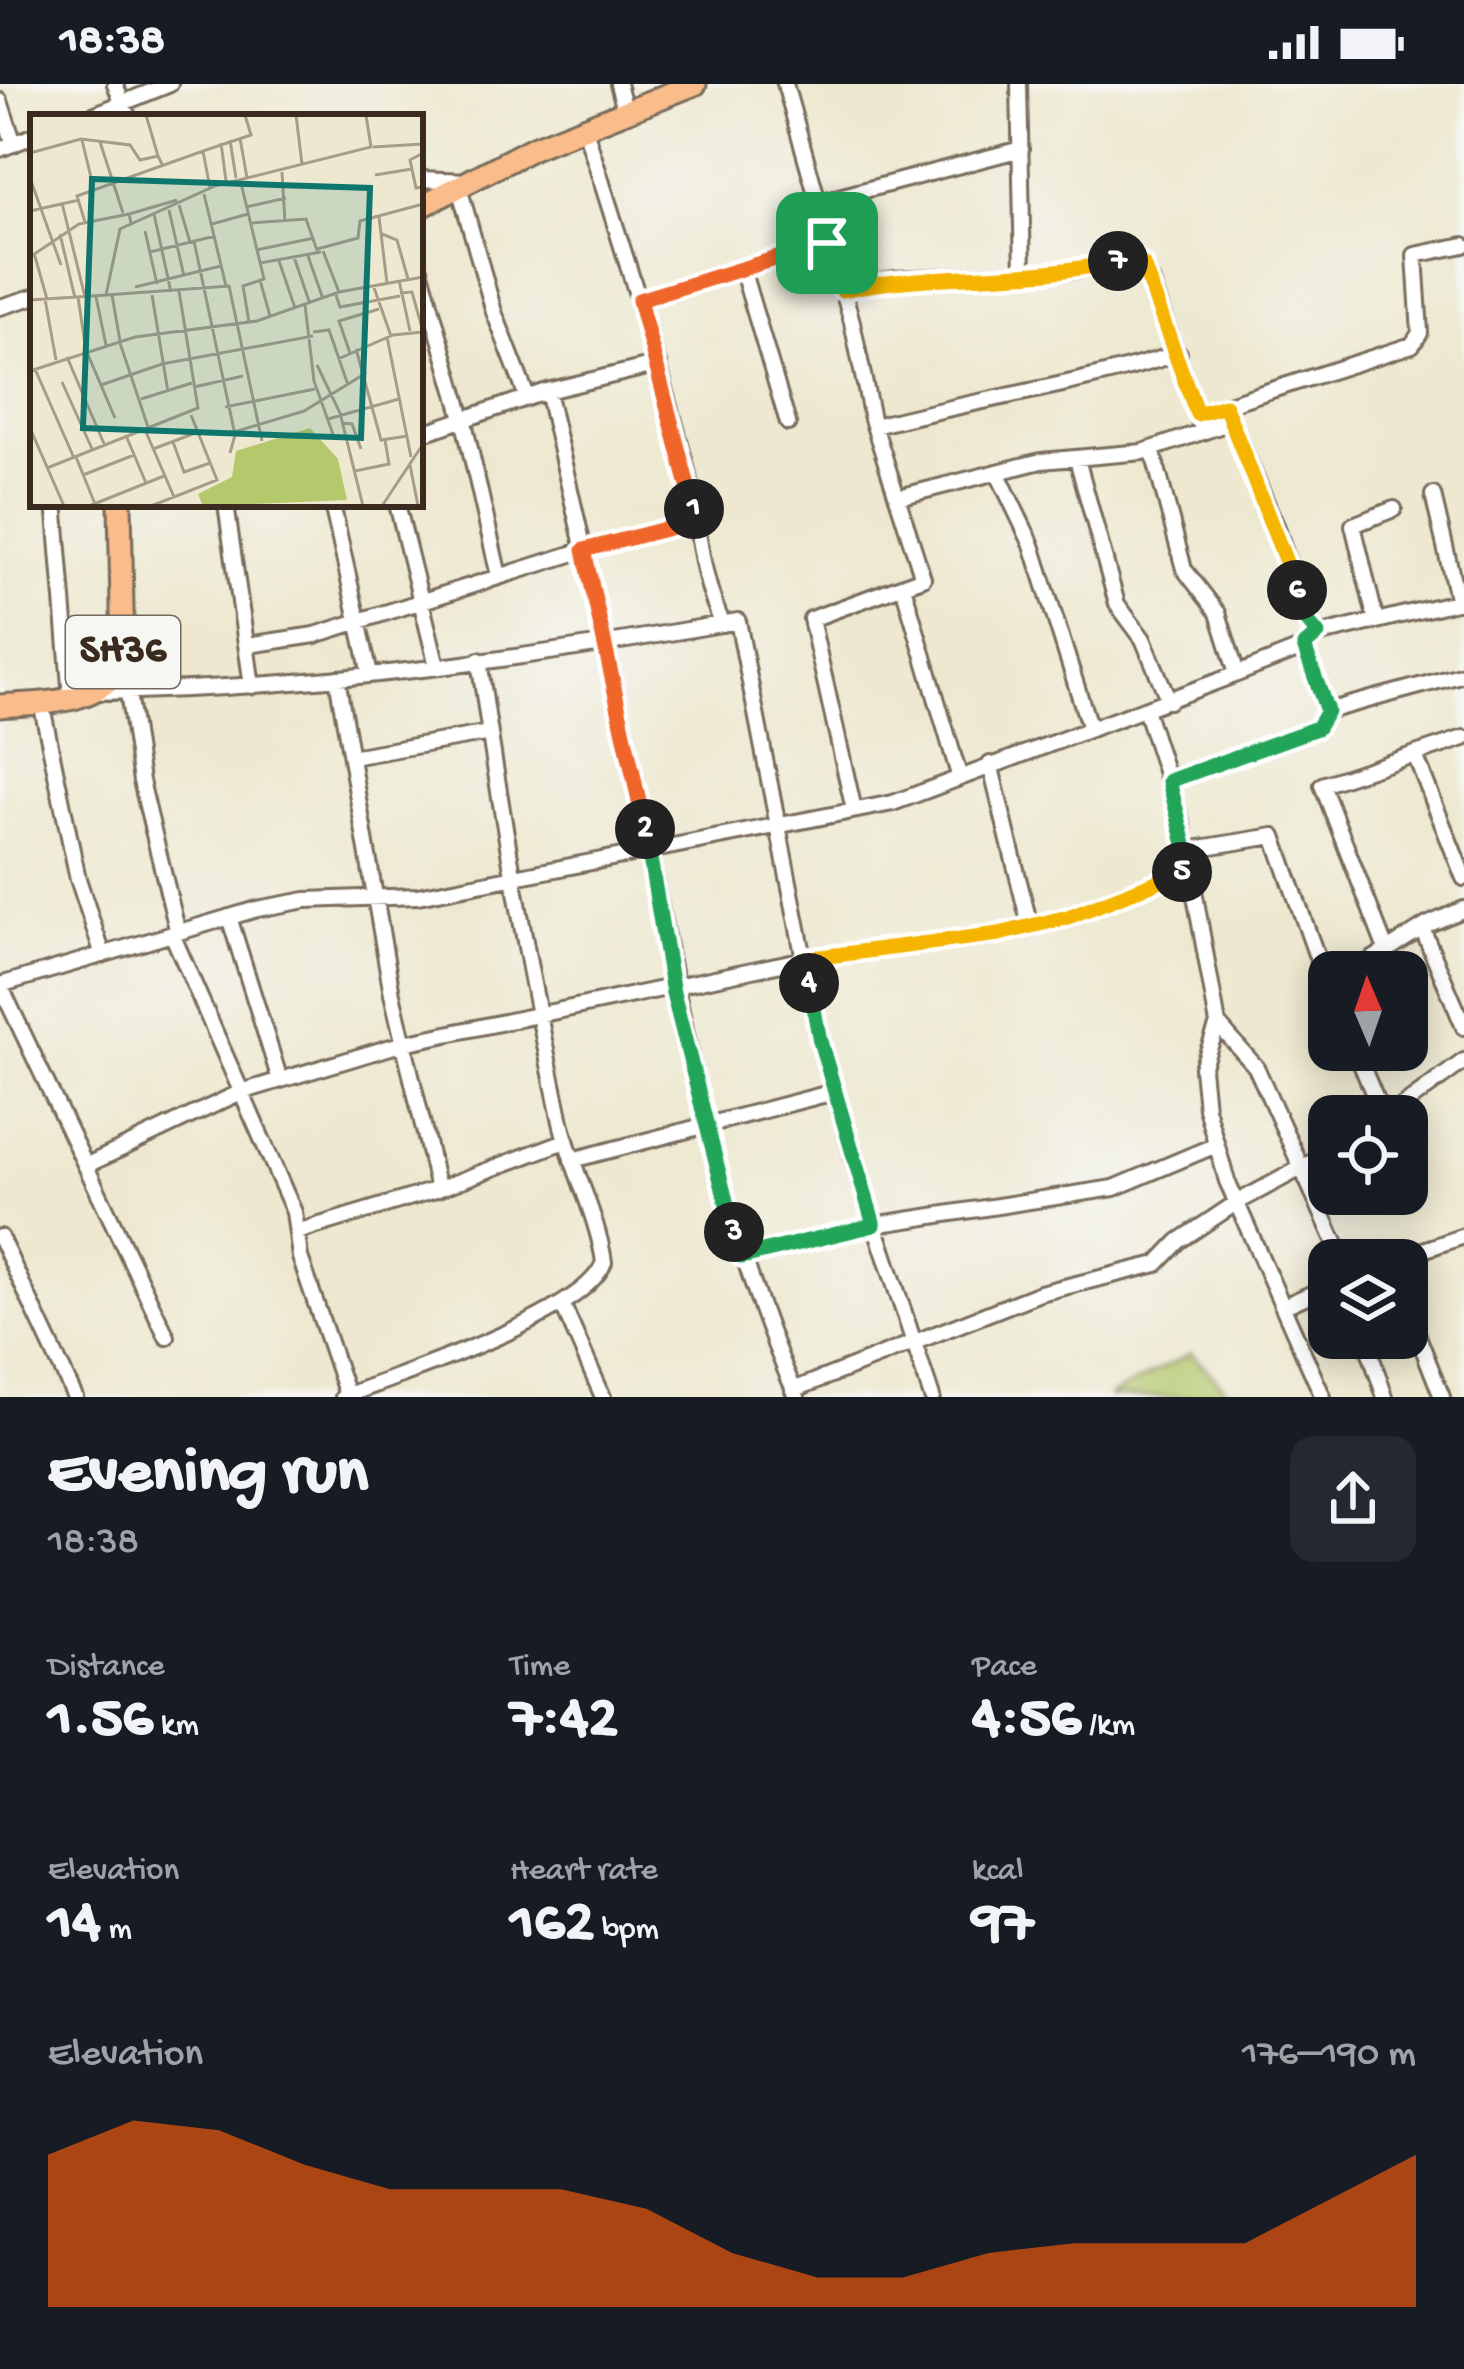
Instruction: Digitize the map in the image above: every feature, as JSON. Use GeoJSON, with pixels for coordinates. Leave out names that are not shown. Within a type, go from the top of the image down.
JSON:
{"type":"FeatureCollection","features":[{"type":"Feature","properties":{"kind":"highway"},"geometry":{"type":"LineString","coordinates":[[423,205],[584,126],[695,84]]}},
{"type":"Feature","properties":{"kind":"highway","name":"SH36"},"geometry":{"type":"LineString","coordinates":[[0,706],[71,698],[113,681],[123,662],[120,507]]}},
{"type":"Feature","properties":{"kind":"street"},"geometry":{"type":"LineString","coordinates":[[115,84],[126,111],[170,84]]}},
{"type":"Feature","properties":{"kind":"street"},"geometry":{"type":"LineString","coordinates":[[618,84],[625,109]]}},
{"type":"Feature","properties":{"kind":"street"},"geometry":{"type":"LineString","coordinates":[[785,84],[875,426],[923,578],[812,619],[854,810]]}},
{"type":"Feature","properties":{"kind":"street"},"geometry":{"type":"LineString","coordinates":[[1019,84],[1023,274]]}},
{"type":"Feature","properties":{"kind":"street"},"geometry":{"type":"LineString","coordinates":[[0,101],[7,146]]}},
{"type":"Feature","properties":{"kind":"street"},"geometry":{"type":"LineString","coordinates":[[584,126],[659,364],[714,606],[723,624]]}},
{"type":"Feature","properties":{"kind":"street"},"geometry":{"type":"LineString","coordinates":[[816,203],[1022,149]]}},
{"type":"Feature","properties":{"kind":"street"},"geometry":{"type":"LineString","coordinates":[[423,179],[464,184],[494,312],[527,397]]}},
{"type":"Feature","properties":{"kind":"street"},"geometry":{"type":"LineString","coordinates":[[639,300],[827,243]]}},
{"type":"Feature","properties":{"kind":"street"},"geometry":{"type":"LineString","coordinates":[[1197,414],[1412,345],[1421,320],[1415,255],[1464,245]]}},
{"type":"Feature","properties":{"kind":"street"},"geometry":{"type":"LineString","coordinates":[[842,290],[893,279],[1072,272],[1134,258],[1151,280],[1203,431]]}},
{"type":"Feature","properties":{"kind":"street"},"geometry":{"type":"LineString","coordinates":[[742,269],[788,423]]}},
{"type":"Feature","properties":{"kind":"street"},"geometry":{"type":"LineString","coordinates":[[423,278],[463,418],[499,576]]}},
{"type":"Feature","properties":{"kind":"street"},"geometry":{"type":"LineString","coordinates":[[0,307],[30,298]]}},
{"type":"Feature","properties":{"kind":"street"},"geometry":{"type":"LineString","coordinates":[[875,426],[957,404],[1097,380],[1178,353]]}},
{"type":"Feature","properties":{"kind":"street"},"geometry":{"type":"LineString","coordinates":[[423,433],[547,391],[659,364]]}},
{"type":"Feature","properties":{"kind":"street"},"geometry":{"type":"LineString","coordinates":[[547,391],[608,645],[672,985],[704,1123],[742,1257],[795,1393],[1040,1293],[1157,1264],[1179,1241],[1236,1202],[1308,1165]]}},
{"type":"Feature","properties":{"kind":"street"},"geometry":{"type":"LineString","coordinates":[[1225,406],[1277,528],[1307,621],[1318,634]]}},
{"type":"Feature","properties":{"kind":"street"},"geometry":{"type":"LineString","coordinates":[[899,497],[1069,456],[1077,459],[1152,448],[1231,422]]}},
{"type":"Feature","properties":{"kind":"street"},"geometry":{"type":"LineString","coordinates":[[1152,448],[1184,569],[1218,613],[1237,674]]}},
{"type":"Feature","properties":{"kind":"street"},"geometry":{"type":"LineString","coordinates":[[1077,459],[1117,604],[1143,640],[1169,701]]}},
{"type":"Feature","properties":{"kind":"street"},"geometry":{"type":"LineString","coordinates":[[997,472],[1032,545],[1090,729]]}},
{"type":"Feature","properties":{"kind":"street"},"geometry":{"type":"LineString","coordinates":[[167,1337],[0,986],[229,917],[306,900],[418,896],[893,803],[1237,674],[1304,646],[1318,634],[1461,601],[1433,495]]}},
{"type":"Feature","properties":{"kind":"street"},"geometry":{"type":"LineString","coordinates":[[226,507],[253,686]]}},
{"type":"Feature","properties":{"kind":"street"},"geometry":{"type":"LineString","coordinates":[[333,507],[370,674]]}},
{"type":"Feature","properties":{"kind":"street"},"geometry":{"type":"LineString","coordinates":[[398,507],[436,665]]}},
{"type":"Feature","properties":{"kind":"street"},"geometry":{"type":"LineString","coordinates":[[1376,621],[1353,525],[1394,509]]}},
{"type":"Feature","properties":{"kind":"street"},"geometry":{"type":"LineString","coordinates":[[56,513],[71,698]]}},
{"type":"Feature","properties":{"kind":"street"},"geometry":{"type":"LineString","coordinates":[[248,645],[359,622],[584,550],[696,521]]}},
{"type":"Feature","properties":{"kind":"street"},"geometry":{"type":"LineString","coordinates":[[903,586],[959,776]]}},
{"type":"Feature","properties":{"kind":"street"},"geometry":{"type":"LineString","coordinates":[[95,692],[337,678],[608,645],[738,621],[834,1092],[932,1397]]}},
{"type":"Feature","properties":{"kind":"street"},"geometry":{"type":"LineString","coordinates":[[1304,646],[1327,711]]}},
{"type":"Feature","properties":{"kind":"street"},"geometry":{"type":"LineString","coordinates":[[128,692],[141,781],[175,933],[294,1212],[300,1257],[345,1396],[563,1306],[588,1286],[604,1262],[566,1141],[538,1014],[510,878],[479,660]]}},
{"type":"Feature","properties":{"kind":"street"},"geometry":{"type":"LineString","coordinates":[[1169,781],[1317,728],[1327,711],[1464,674]]}},
{"type":"Feature","properties":{"kind":"street"},"geometry":{"type":"LineString","coordinates":[[337,678],[375,897],[438,1189]]}},
{"type":"Feature","properties":{"kind":"street"},"geometry":{"type":"LineString","coordinates":[[41,702],[78,879],[103,955]]}},
{"type":"Feature","properties":{"kind":"street"},"geometry":{"type":"LineString","coordinates":[[1145,709],[1187,850],[1218,1024],[1202,1068],[1216,1145],[1236,1202],[1323,1397]]}},
{"type":"Feature","properties":{"kind":"street"},"geometry":{"type":"LineString","coordinates":[[350,757],[490,733]]}},
{"type":"Feature","properties":{"kind":"street"},"geometry":{"type":"LineString","coordinates":[[1387,951],[1322,784],[1464,738]]}},
{"type":"Feature","properties":{"kind":"street"},"geometry":{"type":"LineString","coordinates":[[1415,755],[1464,878]]}},
{"type":"Feature","properties":{"kind":"street"},"geometry":{"type":"LineString","coordinates":[[990,764],[1030,926]]}},
{"type":"Feature","properties":{"kind":"street"},"geometry":{"type":"LineString","coordinates":[[1187,850],[1274,836],[1315,951]]}},
{"type":"Feature","properties":{"kind":"street"},"geometry":{"type":"LineString","coordinates":[[87,1165],[241,1092],[404,1043],[805,959],[1030,926],[1191,868]]}},
{"type":"Feature","properties":{"kind":"street"},"geometry":{"type":"LineString","coordinates":[[1388,951],[1422,928],[1464,909]]}},
{"type":"Feature","properties":{"kind":"street"},"geometry":{"type":"LineString","coordinates":[[229,917],[280,1080]]}},
{"type":"Feature","properties":{"kind":"street"},"geometry":{"type":"LineString","coordinates":[[1422,928],[1464,1027]]}},
{"type":"Feature","properties":{"kind":"street"},"geometry":{"type":"LineString","coordinates":[[1218,1024],[1256,1067],[1333,1239]]}},
{"type":"Feature","properties":{"kind":"street"},"geometry":{"type":"LineString","coordinates":[[1416,1095],[1464,1061]]}},
{"type":"Feature","properties":{"kind":"street"},"geometry":{"type":"LineString","coordinates":[[572,1160],[834,1092]]}},
{"type":"Feature","properties":{"kind":"street"},"geometry":{"type":"LineString","coordinates":[[297,1232],[438,1189],[566,1141]]}},
{"type":"Feature","properties":{"kind":"street"},"geometry":{"type":"LineString","coordinates":[[742,1257],[874,1225],[1114,1188],[1216,1145]]}},
{"type":"Feature","properties":{"kind":"street"},"geometry":{"type":"LineString","coordinates":[[1428,1248],[1464,1236]]}},
{"type":"Feature","properties":{"kind":"street"},"geometry":{"type":"LineString","coordinates":[[0,1237],[75,1397]]}},
{"type":"Feature","properties":{"kind":"street"},"geometry":{"type":"LineString","coordinates":[[1284,1306],[1308,1295]]}},
{"type":"Feature","properties":{"kind":"street"},"geometry":{"type":"LineString","coordinates":[[563,1306],[603,1397]]}},
{"type":"Feature","properties":{"kind":"street"},"geometry":{"type":"LineString","coordinates":[[1372,1359],[1385,1397]]}},
{"type":"Feature","properties":{"kind":"street"},"geometry":{"type":"LineString","coordinates":[[1427,1359],[1442,1397]]}},
{"type":"Feature","properties":{"kind":"green space"},"geometry":{"type":"Polygon","coordinates":[[[1191,1353],[1234,1397],[1108,1397],[1191,1353]]]}},
{"type":"Feature","properties":{"kind":"route"},"geometry":{"type":"LineString","coordinates":[[827,243],[842,290],[893,279],[1072,272],[1134,258],[1143,265],[1176,345],[1197,414],[1225,406],[1277,528],[1307,621],[1318,634],[1304,646],[1327,711],[1317,728],[1169,781],[1191,868],[1068,917],[999,934],[892,944],[805,959],[820,1041],[874,1225],[742,1257],[673,993],[608,645],[584,550],[696,521],[690,481],[639,300],[827,243]]}}]}
